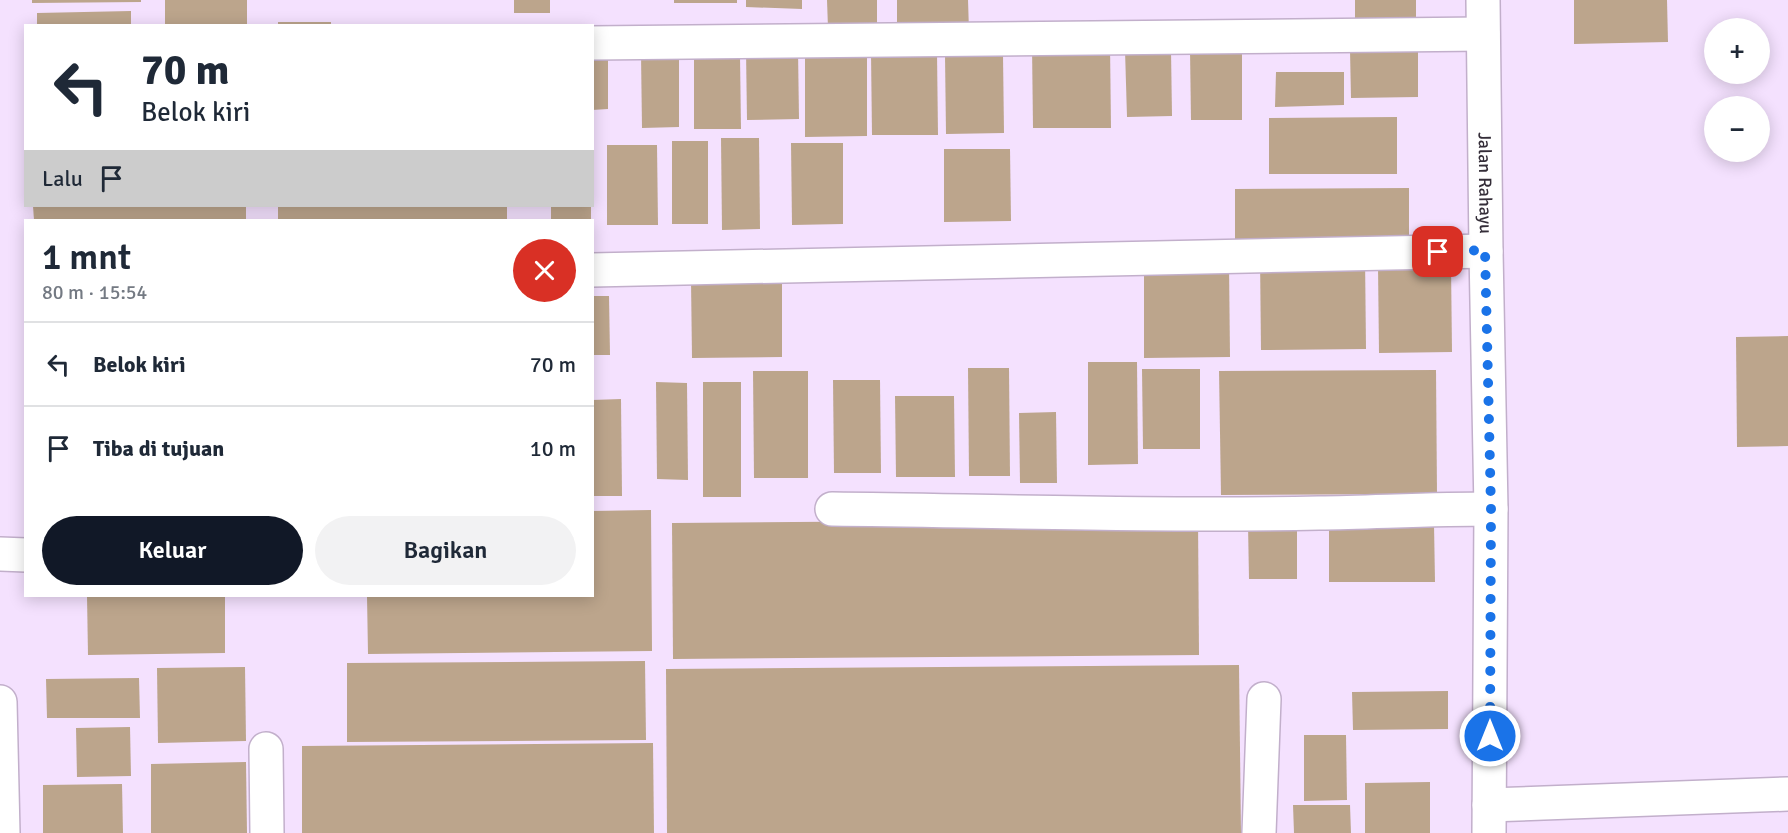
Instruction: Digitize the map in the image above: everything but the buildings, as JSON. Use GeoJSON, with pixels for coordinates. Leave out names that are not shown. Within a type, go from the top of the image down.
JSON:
{"type":"FeatureCollection","features":[{"type":"Feature","properties":{"kind":"street","name":"Jalan Rahayu"},"geometry":{"type":"LineString","coordinates":[[1483,0],[1485,250],[1491,509],[1489,819]]}},
{"type":"Feature","properties":{"kind":"street"},"geometry":{"type":"LineString","coordinates":[[594,43],[1483,34]]}},
{"type":"Feature","properties":{"kind":"street"},"geometry":{"type":"LineString","coordinates":[[594,270],[1485,250]]}},
{"type":"Feature","properties":{"kind":"street"},"geometry":{"type":"LineString","coordinates":[[832,509],[1320,513],[1491,509]]}},
{"type":"Feature","properties":{"kind":"street"},"geometry":{"type":"LineString","coordinates":[[0,554],[24,555]]}},
{"type":"Feature","properties":{"kind":"street"},"geometry":{"type":"LineString","coordinates":[[1259,833],[1264,699]]}},
{"type":"Feature","properties":{"kind":"street"},"geometry":{"type":"LineString","coordinates":[[0,702],[3,833]]}},
{"type":"Feature","properties":{"kind":"street"},"geometry":{"type":"LineString","coordinates":[[266,749],[267,833]]}},
{"type":"Feature","properties":{"kind":"street"},"geometry":{"type":"LineString","coordinates":[[1489,819],[1788,794]]}},
{"type":"Feature","properties":{"kind":"route"},"geometry":{"type":"LineString","coordinates":[[1438,252],[1485,250],[1491,509],[1490,736]]}}]}
